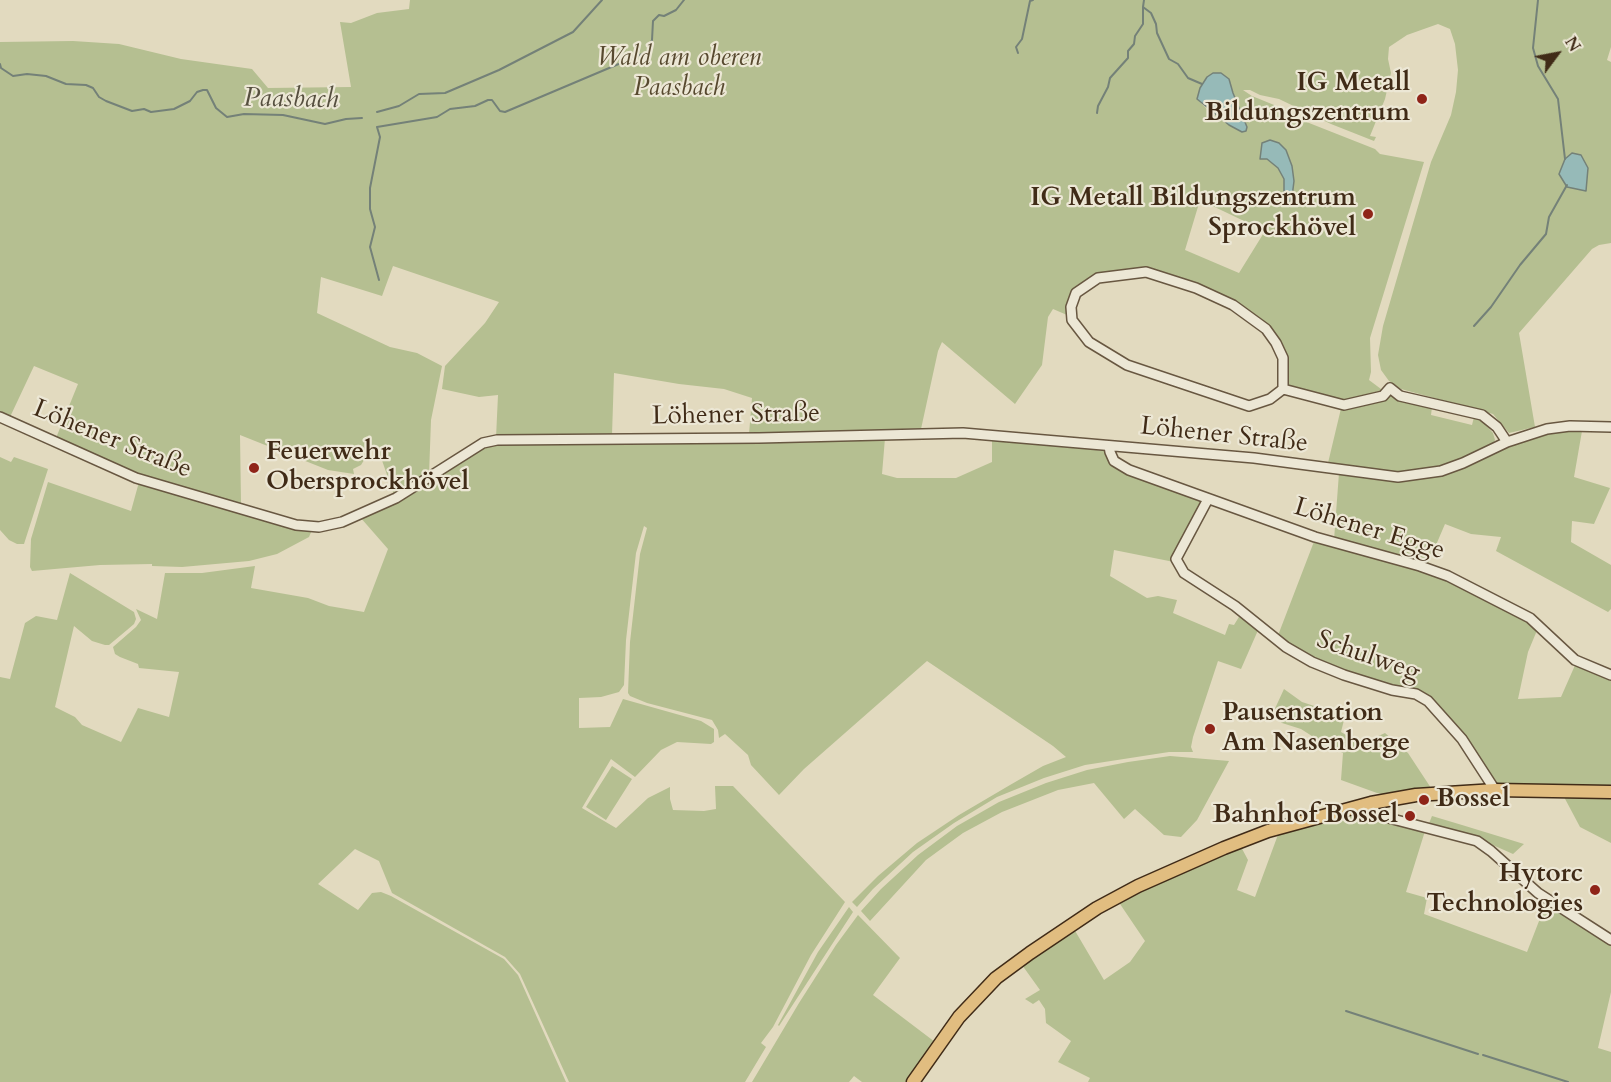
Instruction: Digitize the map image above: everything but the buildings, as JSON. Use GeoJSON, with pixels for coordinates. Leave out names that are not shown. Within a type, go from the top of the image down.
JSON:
{"type":"FeatureCollection","features":[{"type":"Feature","properties":{"kind":"main road"},"geometry":{"type":"LineString","coordinates":[[913,1082],[959,1017],[996,978],[1097,908],[1179,867],[1261,833],[1371,803],[1416,795],[1495,790],[1611,792]]}},
{"type":"Feature","properties":{"kind":"street"},"geometry":{"type":"LineString","coordinates":[[1146,272],[1196,288],[1233,305],[1266,329],[1276,342],[1283,358],[1283,389],[1270,399],[1249,406],[1126,365],[1089,342],[1072,320],[1071,307],[1076,293],[1098,278],[1146,272]]}},
{"type":"Feature","properties":{"kind":"street"},"geometry":{"type":"LineString","coordinates":[[1283,389],[1344,405],[1383,396],[1390,388],[1400,396],[1482,415],[1497,427],[1507,442]]}},
{"type":"Feature","properties":{"kind":"street","name":"Löhener Straße"},"geometry":{"type":"LineString","coordinates":[[0,417],[136,478],[296,525],[319,527],[332,526],[396,498],[483,443],[497,440],[770,438],[963,433],[1254,458],[1398,477],[1441,471],[1463,464],[1507,442],[1547,429],[1570,426],[1611,427]]}},
{"type":"Feature","properties":{"kind":"street","name":"Löhener Egge"},"geometry":{"type":"LineString","coordinates":[[1109,446],[1114,461],[1129,470],[1315,537],[1448,576],[1530,618],[1575,660],[1611,675]]}},
{"type":"Feature","properties":{"kind":"street","name":"Schulweg"},"geometry":{"type":"LineString","coordinates":[[1208,499],[1176,559],[1184,573],[1235,606],[1286,647],[1312,662],[1344,675],[1416,694],[1428,701],[1462,740],[1495,790]]}},
{"type":"Feature","properties":{"kind":"street"},"geometry":{"type":"LineString","coordinates":[[1371,803],[1375,812],[1381,816],[1477,841],[1538,893],[1611,940]]}},
{"type":"Feature","properties":{"kind":"green space","name":"Wald am oberen Paasbach"},"geometry":{"type":"Polygon","coordinates":[[[410,0],[1611,0],[1611,47],[1607,60],[1611,62],[1611,243],[1592,249],[1519,333],[1535,427],[1509,433],[1493,414],[1401,389],[1389,381],[1381,370],[1378,355],[1383,326],[1431,162],[1451,115],[1456,92],[1458,70],[1455,44],[1450,29],[1438,24],[1407,35],[1389,47],[1388,59],[1391,73],[1385,99],[1370,136],[1376,137],[1374,141],[1331,124],[1279,99],[1243,90],[1304,121],[1375,149],[1380,154],[1424,162],[1370,338],[1371,372],[1369,380],[1389,395],[1432,407],[1431,415],[1472,425],[1474,417],[1484,423],[1493,433],[1495,440],[1493,444],[1460,460],[1432,468],[1403,473],[1328,463],[1343,400],[1287,386],[1287,361],[1250,313],[1162,273],[1133,268],[1096,274],[1074,290],[1067,315],[1053,309],[1048,317],[1042,365],[1015,404],[942,342],[921,429],[749,434],[752,398],[724,389],[614,373],[612,435],[496,438],[498,395],[479,397],[442,389],[445,366],[485,323],[499,302],[393,266],[382,296],[321,277],[317,313],[390,347],[417,353],[442,366],[431,420],[429,475],[394,495],[377,446],[369,452],[361,465],[353,469],[354,474],[328,470],[240,435],[241,504],[141,476],[56,438],[78,384],[34,366],[10,417],[0,413],[0,42],[73,41],[119,44],[181,59],[252,69],[268,88],[351,87],[340,22],[351,23],[377,13],[409,9],[410,0]],[[1207,77],[1200,88],[1197,99],[1209,111],[1241,132],[1247,127],[1229,79],[1207,77]],[[1279,143],[1267,159],[1278,168],[1284,179],[1281,202],[1292,166],[1286,150],[1279,143]],[[1200,200],[1185,250],[1239,273],[1265,231],[1200,200]]]}},
{"type":"Feature","properties":{"kind":"green space"},"geometry":{"type":"Polygon","coordinates":[[[1565,430],[1582,431],[1574,477],[1610,488],[1594,524],[1572,521],[1571,542],[1611,565],[1611,609],[1608,612],[1496,551],[1501,537],[1471,534],[1445,524],[1427,566],[1334,540],[1339,473],[1392,479],[1442,476],[1537,435],[1565,430]]]}},
{"type":"Feature","properties":{"kind":"green space"},"geometry":{"type":"Polygon","coordinates":[[[885,438],[882,474],[897,478],[956,478],[992,462],[992,440],[1021,441],[1105,451],[1108,456],[1205,501],[1174,562],[1114,550],[1110,576],[1147,598],[1158,596],[1177,600],[1173,613],[1225,635],[1229,624],[1234,625],[1242,612],[1259,628],[1241,669],[1218,661],[1193,737],[1191,747],[1193,752],[1169,752],[1085,765],[997,797],[954,823],[913,852],[857,907],[852,902],[917,843],[1010,785],[1043,766],[1066,757],[927,661],[804,769],[779,795],[751,765],[748,755],[725,734],[719,738],[718,730],[712,720],[647,703],[628,693],[630,642],[640,554],[647,528],[644,526],[636,553],[626,640],[624,685],[619,692],[601,697],[579,698],[579,728],[610,727],[623,699],[701,721],[714,729],[714,742],[711,744],[677,742],[661,750],[635,777],[611,759],[582,808],[616,828],[648,798],[670,787],[673,810],[704,811],[716,809],[715,786],[733,786],[845,902],[811,955],[773,1027],[761,1043],[766,1047],[745,1082],[569,1082],[520,974],[505,957],[392,893],[379,861],[355,849],[318,884],[358,910],[372,893],[381,892],[391,896],[504,959],[518,975],[566,1082],[0,1082],[0,677],[10,679],[25,623],[36,616],[57,620],[70,573],[134,612],[136,619],[134,624],[109,645],[92,641],[74,626],[55,707],[75,717],[82,725],[121,742],[138,708],[169,717],[179,672],[139,668],[138,664],[115,654],[113,647],[141,620],[136,609],[157,619],[165,573],[202,573],[255,566],[251,588],[308,598],[329,606],[364,612],[388,549],[360,517],[408,496],[482,447],[497,443],[885,438]]]}},
{"type":"Feature","properties":{"kind":"green space"},"geometry":{"type":"Polygon","coordinates":[[[0,457],[11,462],[14,457],[48,469],[24,544],[17,544],[9,540],[0,530],[0,457]]]}},
{"type":"Feature","properties":{"kind":"green space"},"geometry":{"type":"Polygon","coordinates":[[[48,482],[131,511],[139,482],[295,528],[312,530],[309,537],[277,554],[249,561],[182,567],[152,566],[152,564],[100,565],[32,571],[30,567],[31,539],[48,482]]]}},
{"type":"Feature","properties":{"kind":"green space"},"geometry":{"type":"Polygon","coordinates":[[[1315,539],[1428,570],[1486,596],[1538,628],[1528,652],[1518,699],[1561,697],[1576,663],[1611,677],[1611,788],[1494,785],[1429,699],[1313,661],[1277,638],[1315,539]]]}},
{"type":"Feature","properties":{"kind":"green space"},"geometry":{"type":"Polygon","coordinates":[[[1284,689],[1302,702],[1345,716],[1341,732],[1361,744],[1385,733],[1408,753],[1431,788],[1391,796],[1341,780],[1343,753],[1301,729],[1282,723],[1272,715],[1284,689]]]}},
{"type":"Feature","properties":{"kind":"green space"},"geometry":{"type":"Polygon","coordinates":[[[1170,756],[1229,761],[1197,820],[1181,837],[1164,835],[1135,809],[1124,819],[1094,783],[1058,790],[1002,812],[963,833],[926,860],[870,921],[861,911],[918,855],[957,826],[999,802],[1087,770],[1170,756]]]}},
{"type":"Feature","properties":{"kind":"green space"},"geometry":{"type":"Polygon","coordinates":[[[612,766],[632,779],[606,820],[586,807],[612,766]]]}},
{"type":"Feature","properties":{"kind":"green space"},"geometry":{"type":"Polygon","coordinates":[[[1563,795],[1611,796],[1611,843],[1580,827],[1563,795]]]}},
{"type":"Feature","properties":{"kind":"green space"},"geometry":{"type":"Polygon","coordinates":[[[1362,811],[1371,820],[1425,831],[1406,892],[1427,898],[1424,914],[1527,952],[1546,903],[1611,944],[1611,992],[1598,1048],[1611,1052],[1611,1082],[1088,1082],[1090,1078],[1058,1062],[1071,1041],[1046,1023],[1045,1009],[1039,1000],[1033,1004],[1025,999],[1040,990],[1022,965],[1074,929],[1104,980],[1130,962],[1145,941],[1118,901],[1240,845],[1248,860],[1237,890],[1255,897],[1279,832],[1362,811]]]}},
{"type":"Feature","properties":{"kind":"green space"},"geometry":{"type":"Polygon","coordinates":[[[1432,816],[1524,844],[1513,854],[1477,838],[1428,826],[1432,816]]]}},
{"type":"Feature","properties":{"kind":"green space"},"geometry":{"type":"Polygon","coordinates":[[[849,907],[853,912],[779,1026],[818,952],[849,907]]]}},
{"type":"Feature","properties":{"kind":"green space"},"geometry":{"type":"Polygon","coordinates":[[[858,915],[900,958],[873,995],[935,1042],[909,1082],[862,1082],[854,1076],[849,1082],[752,1082],[799,1003],[858,915]]]}},
{"type":"Feature","properties":{"kind":"water"},"geometry":{"type":"Polygon","coordinates":[[[1213,73],[1221,73],[1229,79],[1247,127],[1246,131],[1242,132],[1229,125],[1197,99],[1200,88],[1207,77],[1213,73]]]}},
{"type":"Feature","properties":{"kind":"water"},"geometry":{"type":"Polygon","coordinates":[[[1270,140],[1279,143],[1286,150],[1292,166],[1294,181],[1292,197],[1286,206],[1281,202],[1284,179],[1278,168],[1267,159],[1260,159],[1262,143],[1270,140]]]}},
{"type":"Feature","properties":{"kind":"water"},"geometry":{"type":"Polygon","coordinates":[[[1572,153],[1581,155],[1588,168],[1586,191],[1567,187],[1559,174],[1565,159],[1572,153]]]}},
{"type":"Feature","properties":{"kind":"waterway","name":"Paasbach"},"geometry":{"type":"LineString","coordinates":[[377,112],[399,106],[419,94],[445,93],[499,70],[573,32],[602,0]]}},
{"type":"Feature","properties":{"kind":"waterway"},"geometry":{"type":"LineString","coordinates":[[379,280],[370,247],[375,227],[370,209],[370,188],[380,137],[377,127],[437,117],[450,109],[475,106],[488,100],[492,100],[500,111],[505,112],[647,52],[652,40],[653,21],[659,15],[664,16],[676,10],[684,0]]}},
{"type":"Feature","properties":{"kind":"waterway"},"geometry":{"type":"LineString","coordinates":[[1018,53],[1016,47],[1022,39],[1030,1],[1033,0]]}},
{"type":"Feature","properties":{"kind":"waterway"},"geometry":{"type":"LineString","coordinates":[[1144,0],[1143,7],[1151,13],[1169,59],[1178,64],[1188,78],[1202,84]]}},
{"type":"Feature","properties":{"kind":"waterway"},"geometry":{"type":"LineString","coordinates":[[1538,0],[1533,48],[1538,66],[1558,99],[1565,159]]}},
{"type":"Feature","properties":{"kind":"waterway"},"geometry":{"type":"LineString","coordinates":[[1097,113],[1110,78],[1128,58],[1128,51],[1134,44],[1135,36],[1143,24],[1143,7]]}},
{"type":"Feature","properties":{"kind":"waterway","name":"Paasbach"},"geometry":{"type":"LineString","coordinates":[[0,64],[1,68],[13,76],[27,74],[46,76],[66,84],[86,85],[93,88],[99,97],[106,101],[132,111],[144,109],[151,112],[174,109],[190,101],[197,92],[207,90],[216,108],[227,117],[244,114],[283,115],[325,124],[362,118]]}},
{"type":"Feature","properties":{"kind":"waterway"},"geometry":{"type":"LineString","coordinates":[[1474,326],[1546,234],[1549,217],[1567,185]]}},
{"type":"Feature","properties":{"kind":"waterway"},"geometry":{"type":"LineString","coordinates":[[1346,1011],[1478,1054]]}},
{"type":"Feature","properties":{"kind":"waterway"},"geometry":{"type":"LineString","coordinates":[[1483,1055],[1568,1082]]}},
{"type":"Feature","properties":{"kind":"place","name":"IG Metall Bildungszentrum"},"geometry":{"type":"Point","coordinates":[1422,99]}},
{"type":"Feature","properties":{"kind":"place","name":"IG Metall Bildungszentrum Sprockhövel"},"geometry":{"type":"Point","coordinates":[1368,214]}},
{"type":"Feature","properties":{"kind":"place","name":"Feuerwehr Obersprockhövel"},"geometry":{"type":"Point","coordinates":[254,468]}},
{"type":"Feature","properties":{"kind":"place","name":"Pausenstation Am Nasenberge"},"geometry":{"type":"Point","coordinates":[1210,729]}},
{"type":"Feature","properties":{"kind":"place","name":"Bossel"},"geometry":{"type":"Point","coordinates":[1424,800]}},
{"type":"Feature","properties":{"kind":"place","name":"Bahnhof Bossel"},"geometry":{"type":"Point","coordinates":[1410,816]}},
{"type":"Feature","properties":{"kind":"place","name":"Hytorc Technologies"},"geometry":{"type":"Point","coordinates":[1595,890]}}]}
